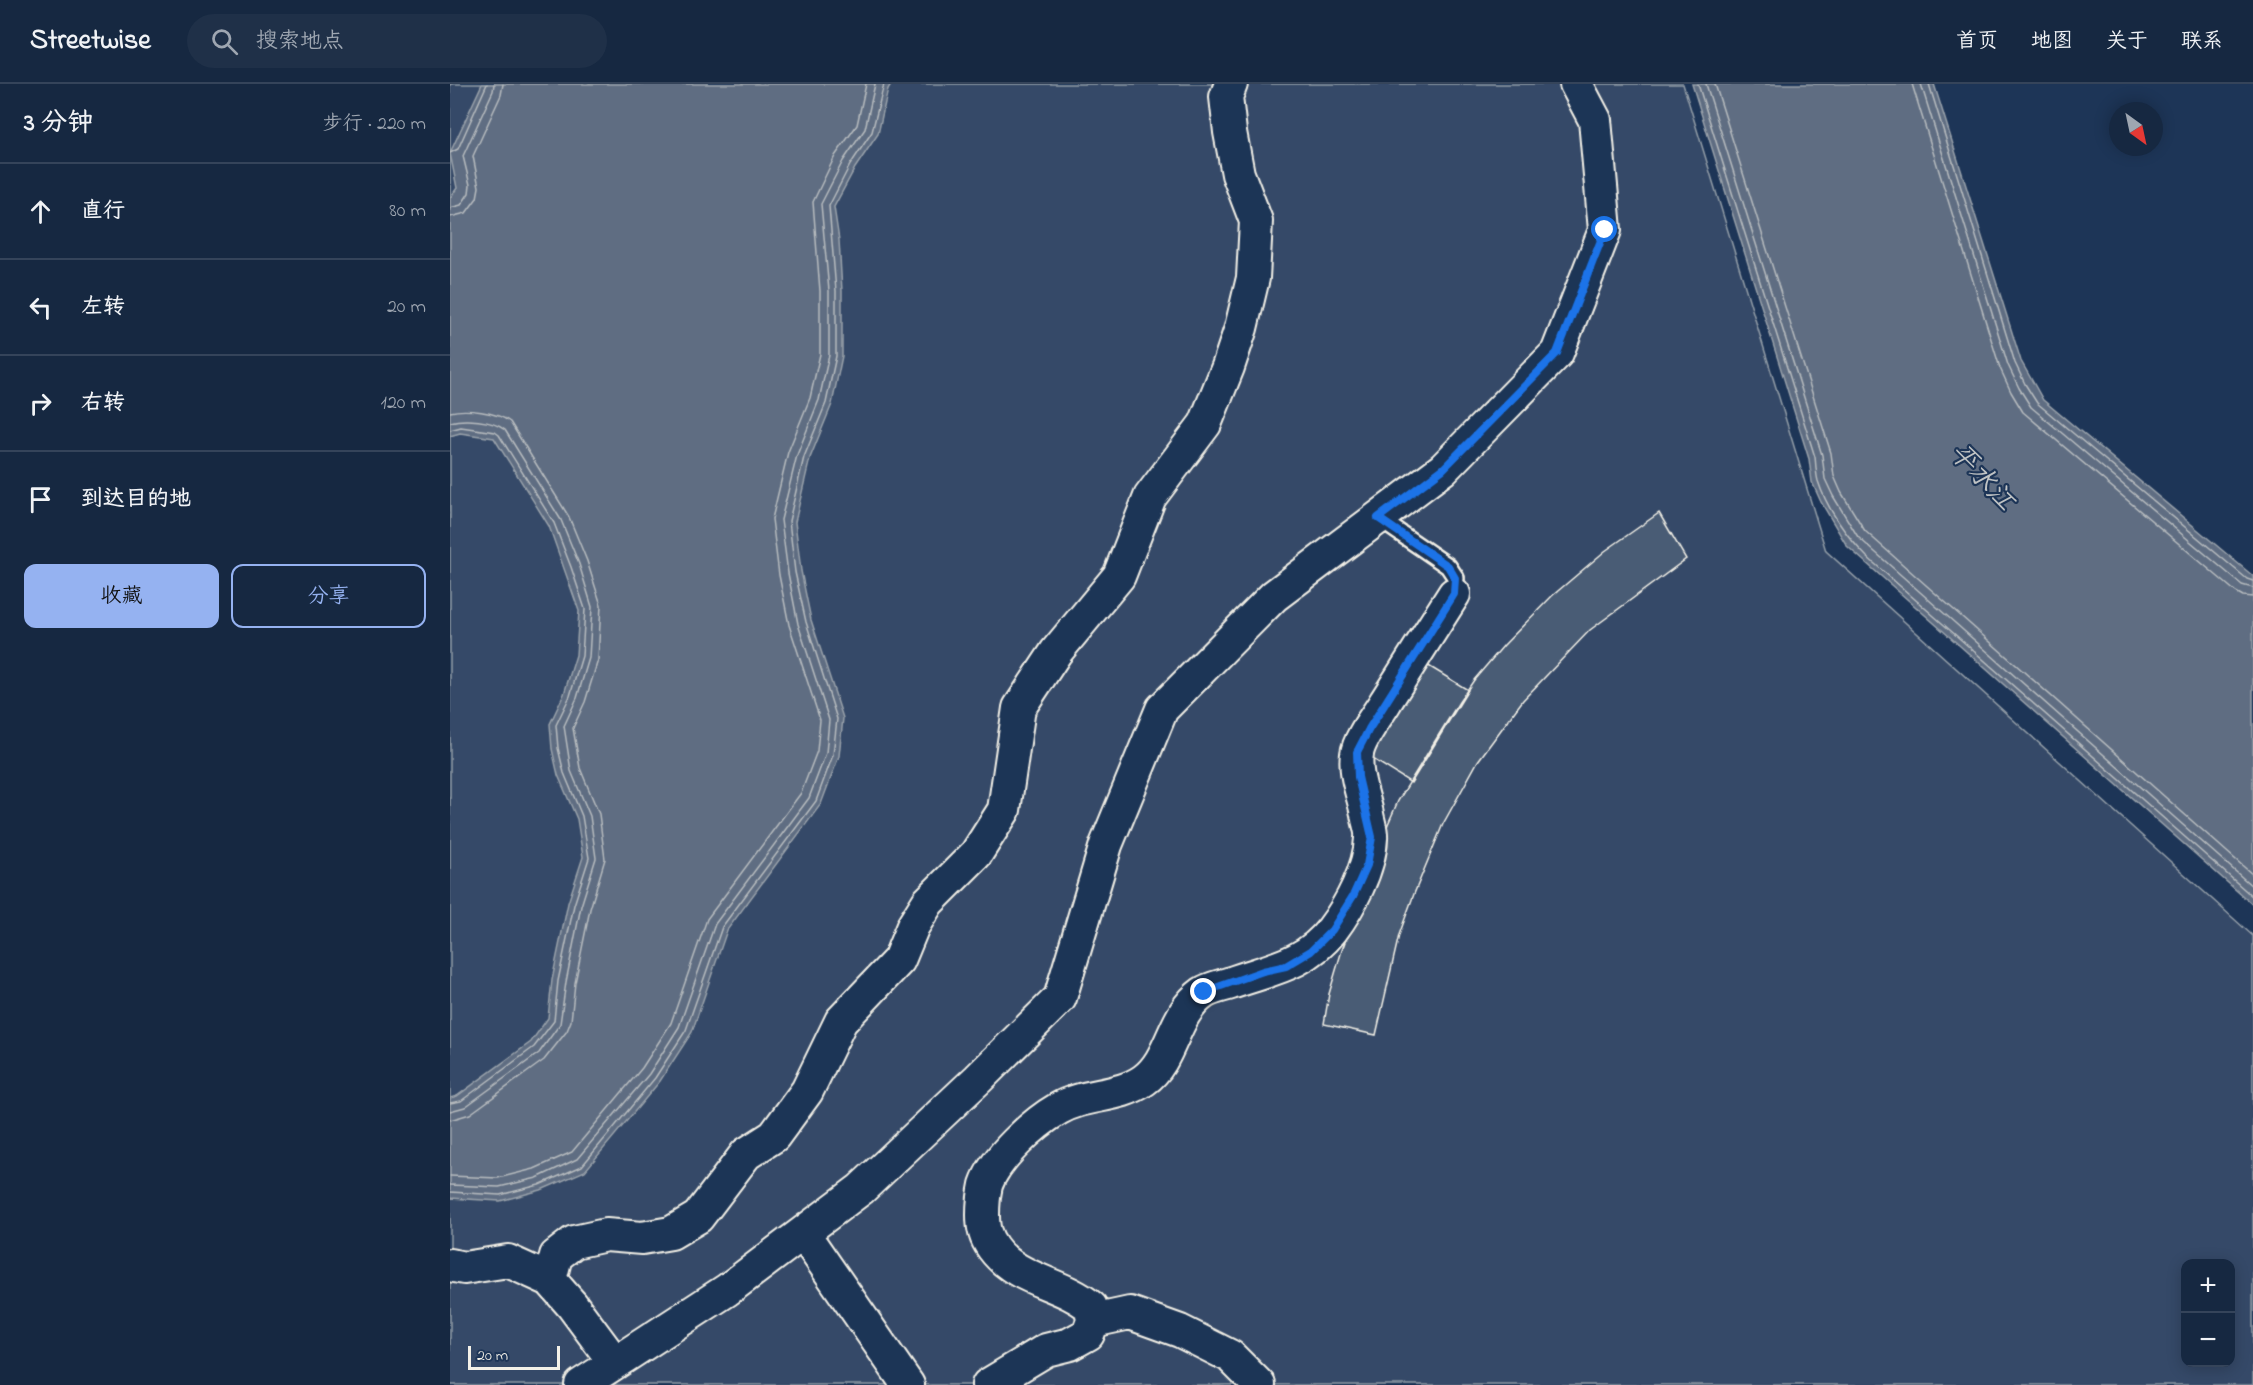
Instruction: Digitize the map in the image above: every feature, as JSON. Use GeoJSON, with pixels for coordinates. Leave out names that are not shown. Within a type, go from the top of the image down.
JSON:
{"type":"FeatureCollection","features":[{"type":"Feature","properties":{"kind":"street"},"geometry":{"type":"LineString","coordinates":[[550,1280],[556,1256],[574,1242],[606,1235],[642,1238],[670,1233],[698,1217],[746,1154],[774,1136],[807,1091],[841,1021],[899,960],[913,926],[928,902],[976,854],[1004,810],[1019,708],[1056,652],[1119,576],[1150,497],[1205,424],[1241,328],[1253,278],[1256,221],[1238,174],[1230,132],[1226,97],[1231,84]]}},
{"type":"Feature","properties":{"kind":"street"},"geometry":{"type":"LineString","coordinates":[[581,1385],[727,1290],[861,1189],[1060,998],[1106,845],[1162,709],[1274,596],[1443,469],[1557,353],[1605,230],[1595,120],[1576,84]]}},
{"type":"Feature","properties":{"kind":"street"},"geometry":{"type":"LineString","coordinates":[[988,1385],[1046,1350],[1070,1344],[1088,1334],[1093,1321],[1091,1307],[1079,1298],[1029,1276],[1007,1263],[993,1248],[983,1230],[987,1184],[1005,1153],[1059,1109],[1082,1099],[1116,1092],[1144,1080],[1159,1064],[1182,1014],[1204,992],[1263,971],[1286,966],[1311,951],[1332,930],[1353,896],[1367,865],[1372,837],[1358,777],[1357,752],[1369,729],[1454,594]]}},
{"type":"Feature","properties":{"kind":"street"},"geometry":{"type":"LineString","coordinates":[[803,1233],[909,1385]]}},
{"type":"Feature","properties":{"kind":"street"},"geometry":{"type":"LineString","coordinates":[[450,1265],[464,1268],[508,1261],[550,1280],[572,1305],[615,1363]]}},
{"type":"Feature","properties":{"kind":"street"},"geometry":{"type":"LineString","coordinates":[[1093,1321],[1130,1313],[1180,1331],[1230,1356],[1259,1385]]}},
{"type":"Feature","properties":{"kind":"lane"},"geometry":{"type":"LineString","coordinates":[[1378,518],[1448,566],[1455,578],[1454,594]]}},
{"type":"Feature","properties":{"kind":"shaded area"},"geometry":{"type":"Polygon","coordinates":[[[450,84],[1683,84],[1826,551],[2253,936],[2253,1385],[450,1385],[450,84]]]}},
{"type":"Feature","properties":{"kind":"water"},"geometry":{"type":"Polygon","coordinates":[[[482,84],[891,84],[878,134],[855,168],[834,207],[839,240],[842,291],[842,356],[832,404],[810,458],[795,522],[801,571],[811,620],[843,718],[839,756],[821,804],[727,930],[692,1032],[660,1081],[585,1171],[541,1190],[500,1201],[450,1198],[450,1098],[457,1096],[531,1042],[548,1018],[552,980],[568,903],[583,857],[577,819],[558,775],[552,749],[550,724],[564,694],[576,655],[579,611],[549,526],[494,438],[460,433],[450,436],[450,198],[457,188],[450,153],[482,84]]]}},
{"type":"Feature","properties":{"kind":"water","name":"平水江"},"geometry":{"type":"Polygon","coordinates":[[[1692,84],[1934,84],[2021,361],[2043,400],[2253,576],[2253,905],[1847,546],[1812,482],[1809,459],[1692,84]]]}},
{"type":"Feature","properties":{"kind":"building"},"geometry":{"type":"Polygon","coordinates":[[[1659,513],[1686,559],[1590,630],[1523,700],[1478,761],[1443,824],[1414,894],[1399,935],[1376,1035],[1324,1024],[1329,994],[1342,950],[1388,824],[1398,801],[1459,702],[1474,680],[1504,645],[1552,596],[1605,551],[1659,513]]]}},
{"type":"Feature","properties":{"kind":"building"},"geometry":{"type":"Polygon","coordinates":[[[1422,662],[1468,690],[1411,783],[1365,754],[1422,662]]]}},
{"type":"Feature","properties":{"kind":"route"},"geometry":{"type":"LineString","coordinates":[[1204,992],[1263,971],[1286,966],[1311,951],[1332,930],[1353,896],[1367,865],[1372,837],[1358,777],[1357,752],[1369,729],[1454,594],[1455,578],[1448,566],[1378,518],[1443,469],[1557,353],[1605,230]]}}]}
